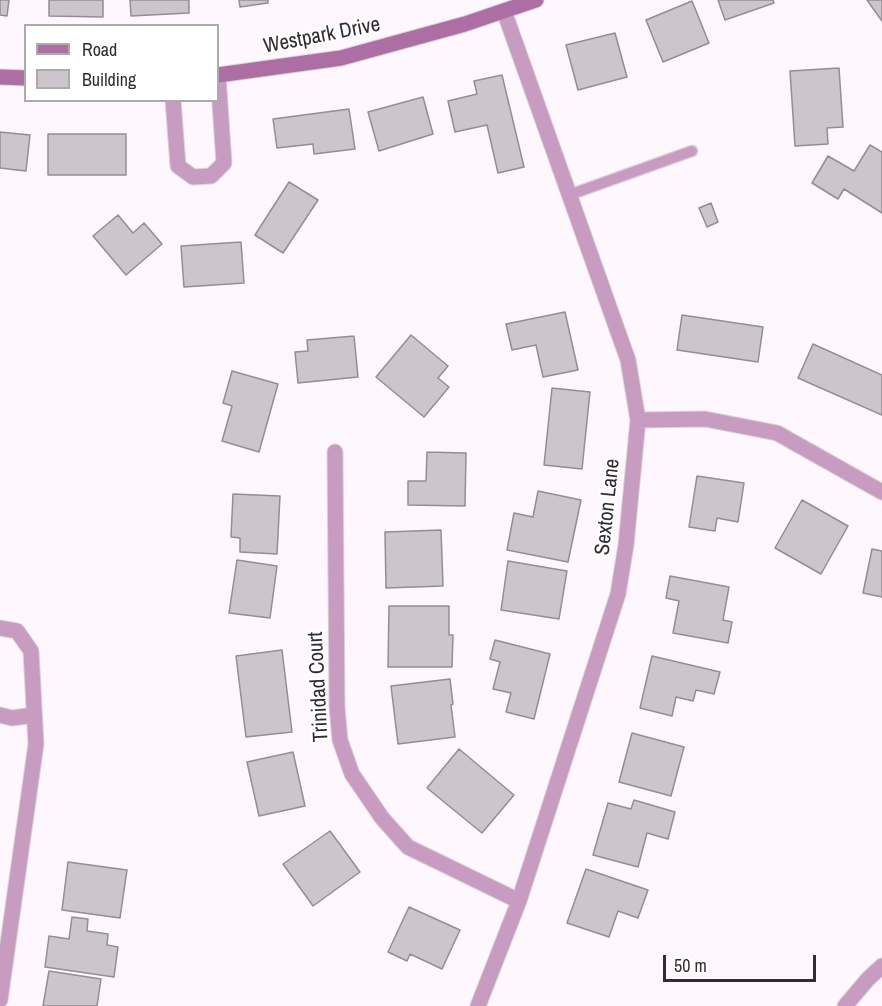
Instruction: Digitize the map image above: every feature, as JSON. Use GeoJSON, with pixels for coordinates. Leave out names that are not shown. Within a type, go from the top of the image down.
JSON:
{"type":"FeatureCollection","features":[{"type":"Feature","properties":{"kind":"street","name":"Westpark Drive"},"geometry":{"type":"LineString","coordinates":[[219,75],[341,58],[465,24],[536,0]]}},
{"type":"Feature","properties":{"kind":"street","name":"Sexton Lane"},"geometry":{"type":"LineString","coordinates":[[478,1006],[519,901],[618,594],[626,545],[638,420],[628,360],[504,11]]}},
{"type":"Feature","properties":{"kind":"street"},"geometry":{"type":"LineString","coordinates":[[0,77],[24,78]]}},
{"type":"Feature","properties":{"kind":"street","name":"Westpark Drive"},"geometry":{"type":"LineString","coordinates":[[173,102],[178,166],[193,177],[210,176],[224,163],[219,90]]}},
{"type":"Feature","properties":{"kind":"street"},"geometry":{"type":"LineString","coordinates":[[638,420],[705,419],[777,433],[882,492]]}},
{"type":"Feature","properties":{"kind":"street","name":"Trinidad Court"},"geometry":{"type":"LineString","coordinates":[[335,452],[337,707],[340,740],[352,774],[382,818],[408,847],[519,901]]}},
{"type":"Feature","properties":{"kind":"street"},"geometry":{"type":"LineString","coordinates":[[0,628],[17,631],[31,651],[36,744],[0,1000]]}},
{"type":"Feature","properties":{"kind":"street"},"geometry":{"type":"LineString","coordinates":[[0,715],[12,718],[34,716]]}},
{"type":"Feature","properties":{"kind":"street"},"geometry":{"type":"LineString","coordinates":[[845,1006],[882,966]]}},
{"type":"Feature","properties":{"kind":"lane"},"geometry":{"type":"LineString","coordinates":[[569,195],[692,151]]}},
{"type":"Feature","properties":{"kind":"building"},"geometry":{"type":"Polygon","coordinates":[[[0,0],[9,0],[7,16],[0,15],[0,0]]]}},
{"type":"Feature","properties":{"kind":"building"},"geometry":{"type":"Polygon","coordinates":[[[49,0],[103,0],[103,17],[49,16],[49,0]]]}},
{"type":"Feature","properties":{"kind":"building"},"geometry":{"type":"Polygon","coordinates":[[[130,0],[189,0],[189,13],[131,16],[130,0]]]}},
{"type":"Feature","properties":{"kind":"building"},"geometry":{"type":"Polygon","coordinates":[[[239,0],[268,0],[268,3],[240,7],[239,0]]]}},
{"type":"Feature","properties":{"kind":"building"},"geometry":{"type":"Polygon","coordinates":[[[718,0],[773,0],[774,3],[725,20],[718,0]]]}},
{"type":"Feature","properties":{"kind":"building"},"geometry":{"type":"Polygon","coordinates":[[[867,0],[882,0],[882,21],[867,0]]]}},
{"type":"Feature","properties":{"kind":"building"},"geometry":{"type":"Polygon","coordinates":[[[692,1],[709,43],[663,62],[646,20],[692,1]]]}},
{"type":"Feature","properties":{"kind":"building"},"geometry":{"type":"Polygon","coordinates":[[[615,33],[627,77],[578,90],[566,45],[615,33]]]}},
{"type":"Feature","properties":{"kind":"building"},"geometry":{"type":"Polygon","coordinates":[[[839,68],[843,127],[827,128],[828,144],[795,146],[790,71],[839,68]]]}},
{"type":"Feature","properties":{"kind":"building"},"geometry":{"type":"Polygon","coordinates":[[[502,75],[524,167],[498,173],[487,125],[455,132],[448,101],[477,94],[474,81],[502,75]]]}},
{"type":"Feature","properties":{"kind":"building"},"geometry":{"type":"Polygon","coordinates":[[[423,97],[433,134],[379,151],[368,112],[423,97]]]}},
{"type":"Feature","properties":{"kind":"building"},"geometry":{"type":"Polygon","coordinates":[[[349,109],[355,149],[314,154],[313,144],[277,148],[273,119],[349,109]]]}},
{"type":"Feature","properties":{"kind":"building"},"geometry":{"type":"Polygon","coordinates":[[[0,132],[30,135],[26,171],[0,168],[0,132]]]}},
{"type":"Feature","properties":{"kind":"building"},"geometry":{"type":"Polygon","coordinates":[[[48,134],[126,134],[126,175],[48,175],[48,134]]]}},
{"type":"Feature","properties":{"kind":"building"},"geometry":{"type":"Polygon","coordinates":[[[870,145],[882,152],[882,213],[844,189],[838,199],[812,183],[828,156],[854,171],[870,145]]]}},
{"type":"Feature","properties":{"kind":"building"},"geometry":{"type":"Polygon","coordinates":[[[289,182],[318,200],[283,253],[255,235],[289,182]]]}},
{"type":"Feature","properties":{"kind":"building"},"geometry":{"type":"Polygon","coordinates":[[[711,203],[718,222],[707,227],[699,208],[711,203]]]}},
{"type":"Feature","properties":{"kind":"building"},"geometry":{"type":"Polygon","coordinates":[[[118,215],[133,233],[144,223],[162,244],[126,275],[93,236],[118,215]]]}},
{"type":"Feature","properties":{"kind":"building"},"geometry":{"type":"Polygon","coordinates":[[[241,242],[244,283],[184,287],[181,246],[241,242]]]}},
{"type":"Feature","properties":{"kind":"building"},"geometry":{"type":"Polygon","coordinates":[[[565,312],[578,370],[543,377],[536,345],[512,350],[506,324],[565,312]]]}},
{"type":"Feature","properties":{"kind":"building"},"geometry":{"type":"Polygon","coordinates":[[[682,315],[763,327],[758,362],[677,350],[682,315]]]}},
{"type":"Feature","properties":{"kind":"building"},"geometry":{"type":"Polygon","coordinates":[[[411,335],[448,366],[438,378],[449,387],[424,417],[376,377],[411,335]]]}},
{"type":"Feature","properties":{"kind":"building"},"geometry":{"type":"Polygon","coordinates":[[[354,336],[358,377],[298,383],[295,352],[308,351],[307,340],[354,336]]]}},
{"type":"Feature","properties":{"kind":"building"},"geometry":{"type":"Polygon","coordinates":[[[813,344],[882,375],[882,415],[798,378],[813,344]]]}},
{"type":"Feature","properties":{"kind":"building"},"geometry":{"type":"Polygon","coordinates":[[[232,371],[278,384],[259,452],[222,441],[232,406],[223,403],[232,371]]]}},
{"type":"Feature","properties":{"kind":"building"},"geometry":{"type":"Polygon","coordinates":[[[552,388],[590,392],[582,469],[544,465],[552,388]]]}},
{"type":"Feature","properties":{"kind":"building"},"geometry":{"type":"Polygon","coordinates":[[[427,452],[466,453],[465,506],[408,505],[408,481],[426,481],[427,452]]]}},
{"type":"Feature","properties":{"kind":"building"},"geometry":{"type":"Polygon","coordinates":[[[697,476],[744,483],[738,522],[717,518],[715,531],[689,527],[697,476]]]}},
{"type":"Feature","properties":{"kind":"building"},"geometry":{"type":"Polygon","coordinates":[[[538,491],[581,500],[568,562],[507,550],[514,513],[533,517],[538,491]]]}},
{"type":"Feature","properties":{"kind":"building"},"geometry":{"type":"Polygon","coordinates":[[[233,494],[280,496],[277,554],[240,552],[240,538],[231,537],[233,494]]]}},
{"type":"Feature","properties":{"kind":"building"},"geometry":{"type":"Polygon","coordinates":[[[802,500],[848,526],[821,574],[775,548],[802,500]]]}},
{"type":"Feature","properties":{"kind":"building"},"geometry":{"type":"Polygon","coordinates":[[[441,530],[443,586],[386,588],[385,532],[441,530]]]}},
{"type":"Feature","properties":{"kind":"building"},"geometry":{"type":"Polygon","coordinates":[[[872,549],[882,551],[882,597],[863,593],[872,549]]]}},
{"type":"Feature","properties":{"kind":"building"},"geometry":{"type":"Polygon","coordinates":[[[237,560],[277,566],[270,618],[229,613],[237,560]]]}},
{"type":"Feature","properties":{"kind":"building"},"geometry":{"type":"Polygon","coordinates":[[[508,561],[567,571],[559,619],[501,610],[508,561]]]}},
{"type":"Feature","properties":{"kind":"building"},"geometry":{"type":"Polygon","coordinates":[[[670,576],[729,587],[723,620],[732,622],[728,643],[673,633],[679,601],[666,598],[670,576]]]}},
{"type":"Feature","properties":{"kind":"building"},"geometry":{"type":"Polygon","coordinates":[[[389,606],[449,606],[449,635],[453,635],[452,667],[388,667],[389,606]]]}},
{"type":"Feature","properties":{"kind":"building"},"geometry":{"type":"Polygon","coordinates":[[[495,640],[550,654],[534,719],[506,712],[511,693],[493,689],[500,662],[490,659],[495,640]]]}},
{"type":"Feature","properties":{"kind":"building"},"geometry":{"type":"Polygon","coordinates":[[[282,650],[292,732],[246,737],[236,656],[282,650]]]}},
{"type":"Feature","properties":{"kind":"building"},"geometry":{"type":"Polygon","coordinates":[[[652,656],[720,672],[714,694],[696,690],[693,701],[676,697],[672,716],[640,708],[652,656]]]}},
{"type":"Feature","properties":{"kind":"building"},"geometry":{"type":"Polygon","coordinates":[[[450,679],[455,737],[398,744],[391,686],[450,679]]]}},
{"type":"Feature","properties":{"kind":"building"},"geometry":{"type":"Polygon","coordinates":[[[632,733],[684,747],[671,796],[619,782],[632,733]]]}},
{"type":"Feature","properties":{"kind":"building"},"geometry":{"type":"Polygon","coordinates":[[[459,749],[514,795],[482,833],[427,788],[459,749]]]}},
{"type":"Feature","properties":{"kind":"building"},"geometry":{"type":"Polygon","coordinates":[[[293,752],[305,806],[259,816],[247,762],[293,752]]]}},
{"type":"Feature","properties":{"kind":"building"},"geometry":{"type":"Polygon","coordinates":[[[634,800],[675,812],[668,839],[647,833],[638,867],[593,855],[608,803],[631,809],[634,800]]]}},
{"type":"Feature","properties":{"kind":"building"},"geometry":{"type":"Polygon","coordinates":[[[330,831],[360,872],[313,906],[283,864],[330,831]]]}},
{"type":"Feature","properties":{"kind":"building"},"geometry":{"type":"Polygon","coordinates":[[[68,862],[127,870],[120,918],[62,910],[68,862]]]}},
{"type":"Feature","properties":{"kind":"building"},"geometry":{"type":"Polygon","coordinates":[[[586,869],[648,890],[638,918],[618,911],[609,937],[567,923],[586,869]]]}},
{"type":"Feature","properties":{"kind":"building"},"geometry":{"type":"Polygon","coordinates":[[[409,907],[460,930],[442,969],[410,954],[407,961],[388,952],[409,907]]]}},
{"type":"Feature","properties":{"kind":"building"},"geometry":{"type":"Polygon","coordinates":[[[72,917],[88,919],[87,931],[108,934],[107,945],[118,947],[114,977],[45,967],[49,936],[69,939],[72,917]]]}},
{"type":"Feature","properties":{"kind":"building"},"geometry":{"type":"Polygon","coordinates":[[[49,971],[101,979],[97,1006],[43,1006],[49,971]]]}}]}
